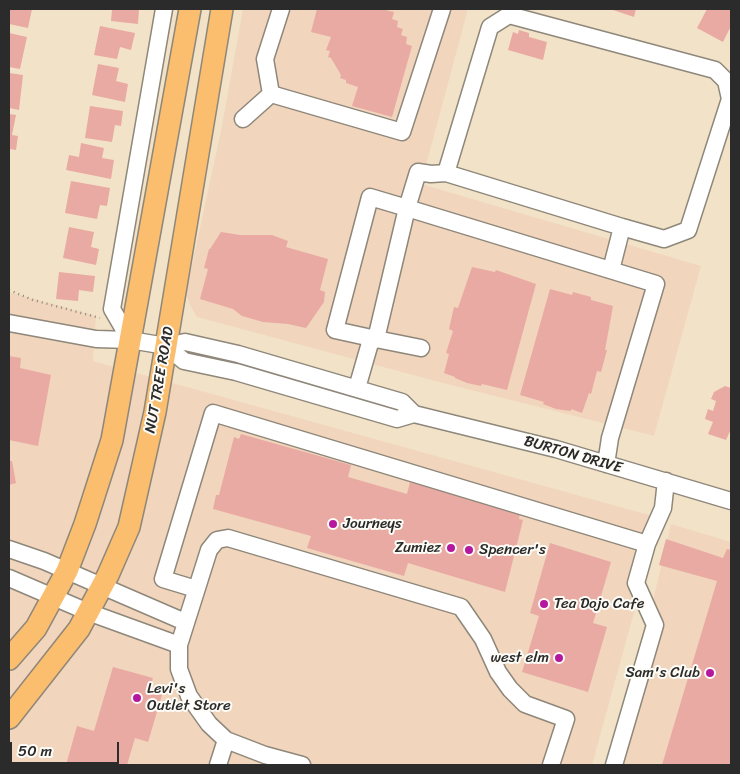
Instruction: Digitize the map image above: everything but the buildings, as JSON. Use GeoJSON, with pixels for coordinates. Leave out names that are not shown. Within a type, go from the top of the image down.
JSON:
{"type":"FeatureCollection","features":[{"type":"Feature","properties":{"kind":"main road"},"geometry":{"type":"LineString","coordinates":[[9,659],[36,628],[67,571],[85,524],[112,440],[190,9]]}},
{"type":"Feature","properties":{"kind":"main road","name":"NUT TREE ROAD"},"geometry":{"type":"LineString","coordinates":[[9,718],[79,628],[102,586],[129,527],[155,412],[222,9]]}},
{"type":"Feature","properties":{"kind":"street"},"geometry":{"type":"LineString","coordinates":[[130,340],[112,309],[164,9]]}},
{"type":"Feature","properties":{"kind":"street"},"geometry":{"type":"LineString","coordinates":[[271,94],[265,59],[281,9]]}},
{"type":"Feature","properties":{"kind":"street"},"geometry":{"type":"LineString","coordinates":[[271,94],[402,132],[442,9]]}},
{"type":"Feature","properties":{"kind":"street"},"geometry":{"type":"LineString","coordinates":[[362,389],[380,346],[376,339],[407,208],[418,172],[431,174],[446,173],[664,239],[688,230],[730,99],[726,80],[714,70],[510,15],[490,27],[446,173]]}},
{"type":"Feature","properties":{"kind":"street"},"geometry":{"type":"LineString","coordinates":[[243,119],[271,94]]}},
{"type":"Feature","properties":{"kind":"street"},"geometry":{"type":"LineString","coordinates":[[421,348],[335,330],[370,197],[656,284],[610,438],[606,464]]}},
{"type":"Feature","properties":{"kind":"street"},"geometry":{"type":"LineString","coordinates":[[611,270],[622,227]]}},
{"type":"Feature","properties":{"kind":"street","name":"BURTON DRIVE"},"geometry":{"type":"LineString","coordinates":[[9,322],[96,339],[130,340],[166,346],[185,342],[238,354],[402,402],[414,414]]}},
{"type":"Feature","properties":{"kind":"street","name":"BURTON DRIVE"},"geometry":{"type":"LineString","coordinates":[[166,346],[184,361],[236,372],[397,418],[414,414],[556,449],[731,500]]}},
{"type":"Feature","properties":{"kind":"street"},"geometry":{"type":"LineString","coordinates":[[196,589],[163,579],[213,413],[647,544]]}},
{"type":"Feature","properties":{"kind":"street"},"geometry":{"type":"LineString","coordinates":[[614,765],[655,625],[636,583],[647,544],[663,508],[666,481]]}},
{"type":"Feature","properties":{"kind":"street"},"geometry":{"type":"LineString","coordinates":[[302,765],[264,760],[226,740],[209,724],[188,696],[179,669],[179,645],[209,550],[217,540],[228,538],[461,607],[483,639],[498,672],[510,689],[526,704],[566,719],[551,765]]}},
{"type":"Feature","properties":{"kind":"street"},"geometry":{"type":"LineString","coordinates":[[9,549],[67,571],[185,622]]}},
{"type":"Feature","properties":{"kind":"street"},"geometry":{"type":"LineString","coordinates":[[9,578],[88,612],[179,645]]}},
{"type":"Feature","properties":{"kind":"street"},"geometry":{"type":"LineString","coordinates":[[218,765],[226,740]]}},
{"type":"Feature","properties":{"kind":"path"},"geometry":{"type":"LineString","coordinates":[[9,290],[33,300],[104,319]]}},
{"type":"Feature","properties":{"kind":"shaded area"},"geometry":{"type":"Polygon","coordinates":[[[243,9],[468,9],[421,184],[701,266],[654,436],[439,382],[197,317],[186,293],[222,126],[243,9]]]}},
{"type":"Feature","properties":{"kind":"shaded area"},"geometry":{"type":"Polygon","coordinates":[[[9,292],[96,316],[93,361],[660,518],[592,765],[9,765],[9,292]]]}},
{"type":"Feature","properties":{"kind":"shaded area"},"geometry":{"type":"Polygon","coordinates":[[[671,524],[731,542],[731,765],[614,765],[671,524]]]}},
{"type":"Feature","properties":{"kind":"place","name":"Journeys"},"geometry":{"type":"Point","coordinates":[333,524]}},
{"type":"Feature","properties":{"kind":"place","name":"Zumiez"},"geometry":{"type":"Point","coordinates":[451,548]}},
{"type":"Feature","properties":{"kind":"place","name":"Spencer's"},"geometry":{"type":"Point","coordinates":[469,550]}},
{"type":"Feature","properties":{"kind":"place","name":"Tea Dojo Cafe"},"geometry":{"type":"Point","coordinates":[544,604]}},
{"type":"Feature","properties":{"kind":"place","name":"west elm"},"geometry":{"type":"Point","coordinates":[559,658]}},
{"type":"Feature","properties":{"kind":"place","name":"Sam's Club"},"geometry":{"type":"Point","coordinates":[710,673]}},
{"type":"Feature","properties":{"kind":"place","name":"Levi's Outlet Store"},"geometry":{"type":"Point","coordinates":[137,698]}}]}
